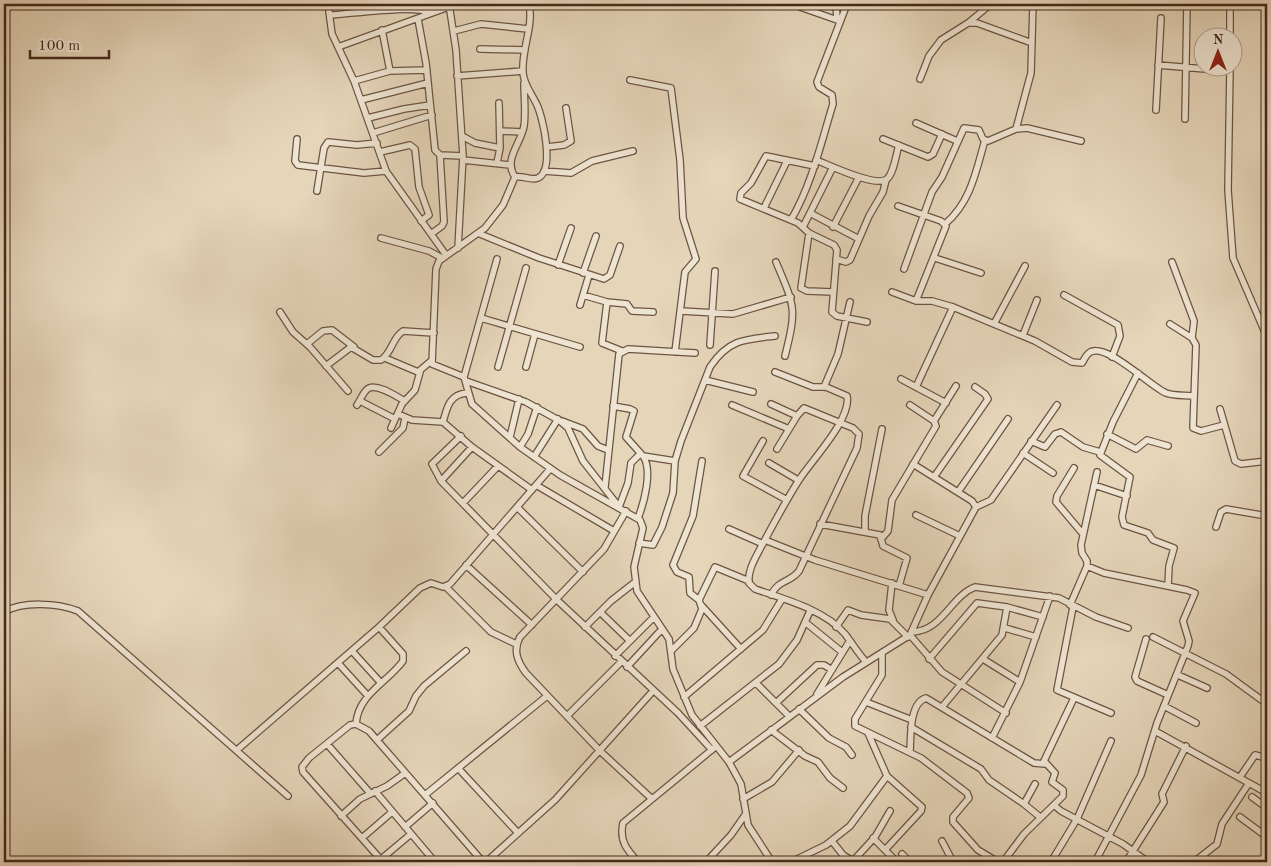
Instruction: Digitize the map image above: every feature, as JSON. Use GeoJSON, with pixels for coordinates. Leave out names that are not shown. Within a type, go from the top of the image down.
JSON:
{"type":"FeatureCollection","features":[{"type":"Feature","properties":{"kind":"street"},"geometry":{"type":"LineString","coordinates":[[328,4],[332,34],[354,81],[386,171],[431,234],[444,256]]}},
{"type":"Feature","properties":{"kind":"street"},"geometry":{"type":"LineString","coordinates":[[338,47],[382,30],[418,19],[449,5],[457,4]]}},
{"type":"Feature","properties":{"kind":"street"},"geometry":{"type":"LineString","coordinates":[[529,4],[523,71],[522,132],[512,155],[510,165],[515,177],[503,205],[480,234],[444,256],[436,269],[431,361],[434,366],[465,380],[519,399],[559,420],[583,429],[598,446],[608,450]]}},
{"type":"Feature","properties":{"kind":"street"},"geometry":{"type":"LineString","coordinates":[[836,4],[838,20]]}},
{"type":"Feature","properties":{"kind":"street"},"geometry":{"type":"LineString","coordinates":[[791,220],[803,198],[816,163],[833,100],[832,95],[819,87],[817,82],[838,20],[847,4]]}},
{"type":"Feature","properties":{"kind":"street"},"geometry":{"type":"LineString","coordinates":[[920,79],[934,47],[992,4]]}},
{"type":"Feature","properties":{"kind":"street"},"geometry":{"type":"LineString","coordinates":[[1016,129],[1031,73],[1033,4]]}},
{"type":"Feature","properties":{"kind":"street"},"geometry":{"type":"LineString","coordinates":[[1185,119],[1188,4]]}},
{"type":"Feature","properties":{"kind":"street"},"geometry":{"type":"LineString","coordinates":[[1230,4],[1230,28]]}},
{"type":"Feature","properties":{"kind":"street"},"geometry":{"type":"LineString","coordinates":[[449,5],[454,31],[463,158],[458,248]]}},
{"type":"Feature","properties":{"kind":"street"},"geometry":{"type":"LineString","coordinates":[[800,7],[838,20]]}},
{"type":"Feature","properties":{"kind":"street"},"geometry":{"type":"LineString","coordinates":[[330,15],[409,8],[424,9],[431,12]]}},
{"type":"Feature","properties":{"kind":"street"},"geometry":{"type":"LineString","coordinates":[[1156,110],[1161,18]]}},
{"type":"Feature","properties":{"kind":"street"},"geometry":{"type":"LineString","coordinates":[[418,19],[427,70],[436,150],[440,155],[444,222],[442,226],[431,234]]}},
{"type":"Feature","properties":{"kind":"street"},"geometry":{"type":"LineString","coordinates":[[968,23],[977,23],[1032,43]]}},
{"type":"Feature","properties":{"kind":"street"},"geometry":{"type":"LineString","coordinates":[[454,31],[481,24],[528,29]]}},
{"type":"Feature","properties":{"kind":"street"},"geometry":{"type":"LineString","coordinates":[[382,30],[390,71]]}},
{"type":"Feature","properties":{"kind":"street"},"geometry":{"type":"LineString","coordinates":[[480,49],[525,50]]}},
{"type":"Feature","properties":{"kind":"street"},"geometry":{"type":"LineString","coordinates":[[1158,65],[1194,67]]}},
{"type":"Feature","properties":{"kind":"street"},"geometry":{"type":"LineString","coordinates":[[354,81],[390,71],[427,70]]}},
{"type":"Feature","properties":{"kind":"street"},"geometry":{"type":"LineString","coordinates":[[457,76],[523,71]]}},
{"type":"Feature","properties":{"kind":"street"},"geometry":{"type":"LineString","coordinates":[[1230,78],[1228,190],[1233,258],[1267,337]]}},
{"type":"Feature","properties":{"kind":"street"},"geometry":{"type":"LineString","coordinates":[[515,177],[534,179],[541,176],[544,171],[547,147],[537,105],[524,79]]}},
{"type":"Feature","properties":{"kind":"street"},"geometry":{"type":"LineString","coordinates":[[630,80],[671,88],[680,160],[683,218],[696,259],[685,272],[675,352]]}},
{"type":"Feature","properties":{"kind":"street"},"geometry":{"type":"LineString","coordinates":[[361,100],[428,83]]}},
{"type":"Feature","properties":{"kind":"street"},"geometry":{"type":"LineString","coordinates":[[497,163],[500,148],[499,103]]}},
{"type":"Feature","properties":{"kind":"street"},"geometry":{"type":"LineString","coordinates":[[368,118],[430,105]]}},
{"type":"Feature","properties":{"kind":"street"},"geometry":{"type":"LineString","coordinates":[[547,147],[564,145],[571,141],[566,108]]}},
{"type":"Feature","properties":{"kind":"street"},"geometry":{"type":"LineString","coordinates":[[373,133],[432,115]]}},
{"type":"Feature","properties":{"kind":"street"},"geometry":{"type":"LineString","coordinates":[[916,123],[957,141]]}},
{"type":"Feature","properties":{"kind":"street"},"geometry":{"type":"LineString","coordinates":[[904,269],[922,214],[935,185],[942,177],[961,130],[967,127],[979,130],[986,140]]}},
{"type":"Feature","properties":{"kind":"street"},"geometry":{"type":"LineString","coordinates":[[986,140],[992,140],[1016,129],[1034,129],[1081,141]]}},
{"type":"Feature","properties":{"kind":"street"},"geometry":{"type":"LineString","coordinates":[[500,131],[522,132]]}},
{"type":"Feature","properties":{"kind":"street"},"geometry":{"type":"LineString","coordinates":[[883,139],[931,157],[942,134]]}},
{"type":"Feature","properties":{"kind":"street"},"geometry":{"type":"LineString","coordinates":[[462,136],[475,143],[500,148]]}},
{"type":"Feature","properties":{"kind":"street"},"geometry":{"type":"LineString","coordinates":[[297,139],[296,163],[364,173],[386,171]]}},
{"type":"Feature","properties":{"kind":"street"},"geometry":{"type":"LineString","coordinates":[[945,224],[957,213],[966,200],[986,140]]}},
{"type":"Feature","properties":{"kind":"street"},"geometry":{"type":"LineString","coordinates":[[317,192],[324,148],[328,142],[357,145],[376,143]]}},
{"type":"Feature","properties":{"kind":"street"},"geometry":{"type":"LineString","coordinates":[[380,152],[410,145],[415,149],[419,187],[429,215],[421,221]]}},
{"type":"Feature","properties":{"kind":"street"},"geometry":{"type":"LineString","coordinates":[[836,259],[850,260],[869,216],[883,192],[899,145]]}},
{"type":"Feature","properties":{"kind":"street"},"geometry":{"type":"LineString","coordinates":[[544,171],[571,173],[592,161],[633,151]]}},
{"type":"Feature","properties":{"kind":"street"},"geometry":{"type":"LineString","coordinates":[[440,155],[510,165]]}},
{"type":"Feature","properties":{"kind":"street"},"geometry":{"type":"LineString","coordinates":[[867,322],[832,312],[836,259],[834,245],[809,233],[791,220],[764,208],[742,202],[740,196],[754,178],[766,156],[787,161],[816,163],[869,180],[886,180]]}},
{"type":"Feature","properties":{"kind":"street"},"geometry":{"type":"LineString","coordinates":[[764,208],[787,161]]}},
{"type":"Feature","properties":{"kind":"street"},"geometry":{"type":"LineString","coordinates":[[803,227],[833,167]]}},
{"type":"Feature","properties":{"kind":"street"},"geometry":{"type":"LineString","coordinates":[[833,227],[859,176]]}},
{"type":"Feature","properties":{"kind":"street"},"geometry":{"type":"LineString","coordinates":[[898,206],[945,224]]}},
{"type":"Feature","properties":{"kind":"street"},"geometry":{"type":"LineString","coordinates":[[810,213],[833,227],[859,239]]}},
{"type":"Feature","properties":{"kind":"street"},"geometry":{"type":"LineString","coordinates":[[916,302],[946,231],[945,224]]}},
{"type":"Feature","properties":{"kind":"street"},"geometry":{"type":"LineString","coordinates":[[558,265],[571,228]]}},
{"type":"Feature","properties":{"kind":"street"},"geometry":{"type":"LineString","coordinates":[[809,233],[801,288],[807,291],[833,292]]}},
{"type":"Feature","properties":{"kind":"street"},"geometry":{"type":"LineString","coordinates":[[480,234],[558,265],[602,279],[609,277],[620,246]]}},
{"type":"Feature","properties":{"kind":"street"},"geometry":{"type":"LineString","coordinates":[[580,305],[596,236]]}},
{"type":"Feature","properties":{"kind":"street"},"geometry":{"type":"LineString","coordinates":[[382,238],[444,256]]}},
{"type":"Feature","properties":{"kind":"street"},"geometry":{"type":"LineString","coordinates":[[935,258],[981,273]]}},
{"type":"Feature","properties":{"kind":"street"},"geometry":{"type":"LineString","coordinates":[[497,259],[465,380],[472,404],[520,447],[550,469],[638,518],[643,528],[634,567],[634,583],[637,591],[669,639],[672,650],[673,669],[684,697],[714,748]]}},
{"type":"Feature","properties":{"kind":"street"},"geometry":{"type":"LineString","coordinates":[[776,262],[791,297],[794,322],[785,356]]}},
{"type":"Feature","properties":{"kind":"street"},"geometry":{"type":"LineString","coordinates":[[1172,262],[1194,321],[1192,338]]}},
{"type":"Feature","properties":{"kind":"street"},"geometry":{"type":"LineString","coordinates":[[994,324],[1025,266]]}},
{"type":"Feature","properties":{"kind":"street"},"geometry":{"type":"LineString","coordinates":[[498,367],[526,268]]}},
{"type":"Feature","properties":{"kind":"street"},"geometry":{"type":"LineString","coordinates":[[710,345],[715,271]]}},
{"type":"Feature","properties":{"kind":"street"},"geometry":{"type":"LineString","coordinates":[[892,292],[916,302],[932,301],[953,308],[1023,335],[1077,363],[1082,363],[1089,353],[1093,351],[1112,357],[1167,393],[1193,396]]}},
{"type":"Feature","properties":{"kind":"street"},"geometry":{"type":"LineString","coordinates":[[1064,295],[1118,325],[1120,336],[1112,357]]}},
{"type":"Feature","properties":{"kind":"street"},"geometry":{"type":"LineString","coordinates":[[583,296],[629,305],[632,311],[654,312]]}},
{"type":"Feature","properties":{"kind":"street"},"geometry":{"type":"LineString","coordinates":[[681,312],[712,314],[744,312],[791,297]]}},
{"type":"Feature","properties":{"kind":"street"},"geometry":{"type":"LineString","coordinates":[[1023,335],[1037,300]]}},
{"type":"Feature","properties":{"kind":"street"},"geometry":{"type":"LineString","coordinates":[[607,302],[602,343],[622,350],[695,353]]}},
{"type":"Feature","properties":{"kind":"street"},"geometry":{"type":"LineString","coordinates":[[824,387],[838,354],[848,318],[850,302]]}},
{"type":"Feature","properties":{"kind":"street"},"geometry":{"type":"LineString","coordinates":[[916,387],[953,308]]}},
{"type":"Feature","properties":{"kind":"street"},"geometry":{"type":"LineString","coordinates":[[280,312],[293,332],[307,344],[348,391]]}},
{"type":"Feature","properties":{"kind":"street"},"geometry":{"type":"LineString","coordinates":[[481,318],[580,347]]}},
{"type":"Feature","properties":{"kind":"street"},"geometry":{"type":"LineString","coordinates":[[1170,324],[1192,338],[1196,345],[1192,428],[1201,431],[1224,425]]}},
{"type":"Feature","properties":{"kind":"street"},"geometry":{"type":"LineString","coordinates":[[307,344],[323,331],[332,330],[373,360],[385,358],[420,372]]}},
{"type":"Feature","properties":{"kind":"street"},"geometry":{"type":"LineString","coordinates":[[385,358],[396,337],[403,331],[434,333]]}},
{"type":"Feature","properties":{"kind":"street"},"geometry":{"type":"LineString","coordinates":[[526,367],[535,334]]}},
{"type":"Feature","properties":{"kind":"street"},"geometry":{"type":"LineString","coordinates":[[639,543],[653,545],[662,527],[673,493],[675,461],[705,380],[717,357],[734,343],[749,338],[774,336]]}},
{"type":"Feature","properties":{"kind":"street"},"geometry":{"type":"LineString","coordinates":[[326,366],[348,348],[354,347]]}},
{"type":"Feature","properties":{"kind":"street"},"geometry":{"type":"LineString","coordinates":[[605,487],[618,358],[622,350]]}},
{"type":"Feature","properties":{"kind":"street"},"geometry":{"type":"LineString","coordinates":[[391,428],[405,401],[415,390],[420,372],[431,361]]}},
{"type":"Feature","properties":{"kind":"street"},"geometry":{"type":"LineString","coordinates":[[749,581],[750,573],[764,542],[798,480],[840,423],[848,398],[844,394],[824,387],[813,387],[775,372]]}},
{"type":"Feature","properties":{"kind":"street"},"geometry":{"type":"LineString","coordinates":[[1138,373],[1100,452],[1102,458],[1130,477],[1128,496],[1122,517],[1124,525],[1148,533],[1153,540],[1174,548],[1169,566],[1168,586]]}},
{"type":"Feature","properties":{"kind":"street"},"geometry":{"type":"LineString","coordinates":[[901,379],[946,403]]}},
{"type":"Feature","properties":{"kind":"street"},"geometry":{"type":"LineString","coordinates":[[705,380],[753,392]]}},
{"type":"Feature","properties":{"kind":"street"},"geometry":{"type":"LineString","coordinates":[[934,422],[956,386]]}},
{"type":"Feature","properties":{"kind":"street"},"geometry":{"type":"LineString","coordinates":[[934,478],[988,398],[975,386]]}},
{"type":"Feature","properties":{"kind":"street"},"geometry":{"type":"LineString","coordinates":[[405,401],[381,389],[372,388],[367,390],[358,403],[405,418],[443,422],[472,447],[532,490]]}},
{"type":"Feature","properties":{"kind":"street"},"geometry":{"type":"LineString","coordinates":[[443,422],[450,402],[458,394],[468,392]]}},
{"type":"Feature","properties":{"kind":"street"},"geometry":{"type":"LineString","coordinates":[[510,437],[519,399]]}},
{"type":"Feature","properties":{"kind":"street"},"geometry":{"type":"LineString","coordinates":[[772,404],[797,416]]}},
{"type":"Feature","properties":{"kind":"street"},"geometry":{"type":"LineString","coordinates":[[732,405],[789,429]]}},
{"type":"Feature","properties":{"kind":"street"},"geometry":{"type":"LineString","coordinates":[[910,634],[928,595],[976,507],[991,500],[1057,405]]}},
{"type":"Feature","properties":{"kind":"street"},"geometry":{"type":"LineString","coordinates":[[613,406],[630,408],[634,411],[626,437],[642,454],[648,465],[645,496],[638,518]]}},
{"type":"Feature","properties":{"kind":"street"},"geometry":{"type":"LineString","coordinates":[[882,539],[888,531],[892,500],[936,428],[934,422],[910,406]]}},
{"type":"Feature","properties":{"kind":"street"},"geometry":{"type":"LineString","coordinates":[[520,447],[528,434],[537,407]]}},
{"type":"Feature","properties":{"kind":"street"},"geometry":{"type":"LineString","coordinates":[[771,594],[776,585],[796,574],[859,438],[857,430],[809,408],[801,409],[777,449]]}},
{"type":"Feature","properties":{"kind":"street"},"geometry":{"type":"LineString","coordinates":[[1220,409],[1234,459],[1237,463],[1267,461]]}},
{"type":"Feature","properties":{"kind":"street"},"geometry":{"type":"LineString","coordinates":[[380,452],[403,428],[405,418]]}},
{"type":"Feature","properties":{"kind":"street"},"geometry":{"type":"LineString","coordinates":[[958,492],[1008,419]]}},
{"type":"Feature","properties":{"kind":"street"},"geometry":{"type":"LineString","coordinates":[[534,457],[559,420]]}},
{"type":"Feature","properties":{"kind":"street"},"geometry":{"type":"LineString","coordinates":[[559,420],[568,428],[583,461],[618,506]]}},
{"type":"Feature","properties":{"kind":"street"},"geometry":{"type":"LineString","coordinates":[[865,532],[865,516],[882,428]]}},
{"type":"Feature","properties":{"kind":"street"},"geometry":{"type":"LineString","coordinates":[[1031,442],[1045,447],[1055,434],[1060,432],[1083,447],[1100,452]]}},
{"type":"Feature","properties":{"kind":"street"},"geometry":{"type":"LineString","coordinates":[[1108,434],[1136,449],[1147,440],[1168,446]]}},
{"type":"Feature","properties":{"kind":"street"},"geometry":{"type":"LineString","coordinates":[[461,436],[432,464],[441,480],[557,600],[729,762],[741,784],[745,814],[758,842],[772,862]]}},
{"type":"Feature","properties":{"kind":"street"},"geometry":{"type":"LineString","coordinates":[[763,440],[743,476],[787,500]]}},
{"type":"Feature","properties":{"kind":"street"},"geometry":{"type":"LineString","coordinates":[[441,480],[472,447]]}},
{"type":"Feature","properties":{"kind":"street"},"geometry":{"type":"LineString","coordinates":[[1023,453],[1053,472]]}},
{"type":"Feature","properties":{"kind":"street"},"geometry":{"type":"LineString","coordinates":[[642,454],[675,461]]}},
{"type":"Feature","properties":{"kind":"street"},"geometry":{"type":"LineString","coordinates":[[618,506],[628,483],[631,463],[642,454]]}},
{"type":"Feature","properties":{"kind":"street"},"geometry":{"type":"LineString","coordinates":[[702,461],[693,516],[674,565],[677,572],[690,577],[690,593],[741,649]]}},
{"type":"Feature","properties":{"kind":"street"},"geometry":{"type":"LineString","coordinates":[[769,463],[798,480]]}},
{"type":"Feature","properties":{"kind":"street"},"geometry":{"type":"LineString","coordinates":[[913,464],[958,492],[975,504],[976,507]]}},
{"type":"Feature","properties":{"kind":"street"},"geometry":{"type":"LineString","coordinates":[[463,503],[498,466]]}},
{"type":"Feature","properties":{"kind":"street"},"geometry":{"type":"LineString","coordinates":[[1074,468],[1057,496],[1056,502],[1083,534]]}},
{"type":"Feature","properties":{"kind":"street"},"geometry":{"type":"LineString","coordinates":[[446,587],[550,469]]}},
{"type":"Feature","properties":{"kind":"street"},"geometry":{"type":"LineString","coordinates":[[1097,472],[1081,548],[1087,561],[1087,566],[1071,606],[1063,663],[1056,688],[1060,692],[1111,712]]}},
{"type":"Feature","properties":{"kind":"street"},"geometry":{"type":"LineString","coordinates":[[536,485],[614,530]]}},
{"type":"Feature","properties":{"kind":"street"},"geometry":{"type":"LineString","coordinates":[[1094,485],[1128,496]]}},
{"type":"Feature","properties":{"kind":"street"},"geometry":{"type":"LineString","coordinates":[[517,507],[583,572]]}},
{"type":"Feature","properties":{"kind":"street"},"geometry":{"type":"LineString","coordinates":[[1216,527],[1221,512],[1226,509],[1267,516]]}},
{"type":"Feature","properties":{"kind":"street"},"geometry":{"type":"LineString","coordinates":[[516,644],[604,549],[626,511]]}},
{"type":"Feature","properties":{"kind":"street"},"geometry":{"type":"LineString","coordinates":[[916,515],[960,536]]}},
{"type":"Feature","properties":{"kind":"street"},"geometry":{"type":"LineString","coordinates":[[820,524],[876,534],[882,539],[883,546],[907,558],[899,586]]}},
{"type":"Feature","properties":{"kind":"street"},"geometry":{"type":"LineString","coordinates":[[729,529],[805,556],[928,595]]}},
{"type":"Feature","properties":{"kind":"street"},"geometry":{"type":"LineString","coordinates":[[466,565],[532,625]]}},
{"type":"Feature","properties":{"kind":"street"},"geometry":{"type":"LineString","coordinates":[[1087,566],[1104,573],[1195,593],[1184,622],[1189,641],[1178,675],[1164,706],[1141,774],[1095,862]]}},
{"type":"Feature","properties":{"kind":"street"},"geometry":{"type":"LineString","coordinates":[[672,650],[694,628],[700,618],[700,603],[715,567],[749,581],[755,589],[810,611],[836,626],[845,634],[849,642],[866,662]]}},
{"type":"Feature","properties":{"kind":"street"},"geometry":{"type":"LineString","coordinates":[[237,750],[352,651],[425,584],[431,583],[446,587],[491,632],[516,644]]}},
{"type":"Feature","properties":{"kind":"street"},"geometry":{"type":"LineString","coordinates":[[585,627],[618,594],[634,583]]}},
{"type":"Feature","properties":{"kind":"street"},"geometry":{"type":"LineString","coordinates":[[892,583],[889,610],[893,620],[910,634],[929,659],[961,686],[1006,713]]}},
{"type":"Feature","properties":{"kind":"street"},"geometry":{"type":"LineString","coordinates":[[729,762],[788,716],[866,662],[882,654],[910,634],[933,625],[973,587],[1050,596],[1128,628]]}},
{"type":"Feature","properties":{"kind":"street"},"geometry":{"type":"LineString","coordinates":[[992,738],[1020,682],[1050,596]]}},
{"type":"Feature","properties":{"kind":"street"},"geometry":{"type":"LineString","coordinates":[[684,697],[763,630],[782,599]]}},
{"type":"Feature","properties":{"kind":"street"},"geometry":{"type":"LineString","coordinates":[[929,659],[964,620],[974,605],[985,603],[1043,617]]}},
{"type":"Feature","properties":{"kind":"street"},"geometry":{"type":"LineString","coordinates":[[4,612],[19,607],[46,606],[67,607],[78,611],[288,796]]}},
{"type":"Feature","properties":{"kind":"street"},"geometry":{"type":"LineString","coordinates":[[942,707],[983,659],[1005,628],[1007,607]]}},
{"type":"Feature","properties":{"kind":"street"},"geometry":{"type":"LineString","coordinates":[[836,626],[848,610],[861,615],[893,620]]}},
{"type":"Feature","properties":{"kind":"street"},"geometry":{"type":"LineString","coordinates":[[700,726],[778,664],[797,640],[810,611]]}},
{"type":"Feature","properties":{"kind":"street"},"geometry":{"type":"LineString","coordinates":[[600,612],[630,641]]}},
{"type":"Feature","properties":{"kind":"street"},"geometry":{"type":"LineString","coordinates":[[615,656],[654,617]]}},
{"type":"Feature","properties":{"kind":"street"},"geometry":{"type":"LineString","coordinates":[[805,622],[842,652]]}},
{"type":"Feature","properties":{"kind":"street"},"geometry":{"type":"LineString","coordinates":[[356,724],[360,707],[368,696],[400,665],[404,658],[399,649],[379,627]]}},
{"type":"Feature","properties":{"kind":"street"},"geometry":{"type":"LineString","coordinates":[[1005,628],[1036,637]]}},
{"type":"Feature","properties":{"kind":"street"},"geometry":{"type":"LineString","coordinates":[[627,667],[662,629]]}},
{"type":"Feature","properties":{"kind":"street"},"geometry":{"type":"LineString","coordinates":[[1153,637],[1235,679],[1267,704]]}},
{"type":"Feature","properties":{"kind":"street"},"geometry":{"type":"LineString","coordinates":[[1146,639],[1135,677],[1137,680],[1168,696]]}},
{"type":"Feature","properties":{"kind":"street"},"geometry":{"type":"LineString","coordinates":[[814,698],[849,642]]}},
{"type":"Feature","properties":{"kind":"street"},"geometry":{"type":"LineString","coordinates":[[516,644],[520,665],[547,696],[600,751],[652,799]]}},
{"type":"Feature","properties":{"kind":"street"},"geometry":{"type":"LineString","coordinates":[[352,651],[381,683]]}},
{"type":"Feature","properties":{"kind":"street"},"geometry":{"type":"LineString","coordinates":[[376,740],[409,712],[416,696],[424,686],[466,651]]}},
{"type":"Feature","properties":{"kind":"street"},"geometry":{"type":"LineString","coordinates":[[882,654],[882,675],[854,722],[857,728],[910,752],[967,793],[969,798],[953,817],[952,822],[978,850],[998,862]]}},
{"type":"Feature","properties":{"kind":"street"},"geometry":{"type":"LineString","coordinates":[[983,659],[1020,682]]}},
{"type":"Feature","properties":{"kind":"street"},"geometry":{"type":"LineString","coordinates":[[567,716],[621,662]]}},
{"type":"Feature","properties":{"kind":"street"},"geometry":{"type":"LineString","coordinates":[[338,663],[368,696]]}},
{"type":"Feature","properties":{"kind":"street"},"geometry":{"type":"LineString","coordinates":[[776,703],[817,665],[824,665],[832,670]]}},
{"type":"Feature","properties":{"kind":"street"},"geometry":{"type":"LineString","coordinates":[[1178,675],[1207,688]]}},
{"type":"Feature","properties":{"kind":"street"},"geometry":{"type":"LineString","coordinates":[[756,683],[788,716]]}},
{"type":"Feature","properties":{"kind":"street"},"geometry":{"type":"LineString","coordinates":[[411,834],[382,861],[303,772],[304,763],[350,725],[364,726],[404,774],[433,803],[485,862],[555,800],[653,691]]}},
{"type":"Feature","properties":{"kind":"street"},"geometry":{"type":"LineString","coordinates":[[425,795],[547,696]]}},
{"type":"Feature","properties":{"kind":"street"},"geometry":{"type":"LineString","coordinates":[[910,752],[912,724],[923,698],[930,698],[1034,763],[1045,764],[1055,774],[1053,783],[1064,792],[1055,806],[1040,817],[1003,862]]}},
{"type":"Feature","properties":{"kind":"street"},"geometry":{"type":"LineString","coordinates":[[1045,764],[1074,698]]}},
{"type":"Feature","properties":{"kind":"street"},"geometry":{"type":"LineString","coordinates":[[866,702],[912,724],[981,769],[990,780],[1040,817]]}},
{"type":"Feature","properties":{"kind":"street"},"geometry":{"type":"LineString","coordinates":[[1164,706],[1196,722]]}},
{"type":"Feature","properties":{"kind":"street"},"geometry":{"type":"LineString","coordinates":[[799,709],[829,738],[846,747],[852,755]]}},
{"type":"Feature","properties":{"kind":"street"},"geometry":{"type":"LineString","coordinates":[[771,730],[818,762],[830,778],[843,788]]}},
{"type":"Feature","properties":{"kind":"street"},"geometry":{"type":"LineString","coordinates":[[1155,731],[1186,746],[1267,793]]}},
{"type":"Feature","properties":{"kind":"street"},"geometry":{"type":"LineString","coordinates":[[868,733],[887,776],[922,807],[921,811],[885,850]]}},
{"type":"Feature","properties":{"kind":"street"},"geometry":{"type":"LineString","coordinates":[[1051,862],[1077,820],[1111,741]]}},
{"type":"Feature","properties":{"kind":"street"},"geometry":{"type":"LineString","coordinates":[[327,744],[392,812],[435,862]]}},
{"type":"Feature","properties":{"kind":"street"},"geometry":{"type":"LineString","coordinates":[[1126,862],[1164,802],[1162,794],[1186,746]]}},
{"type":"Feature","properties":{"kind":"street"},"geometry":{"type":"LineString","coordinates":[[638,862],[624,846],[621,832],[627,818],[714,748]]}},
{"type":"Feature","properties":{"kind":"street"},"geometry":{"type":"LineString","coordinates":[[744,799],[772,782],[799,750]]}},
{"type":"Feature","properties":{"kind":"street"},"geometry":{"type":"LineString","coordinates":[[1240,777],[1256,755],[1267,758]]}},
{"type":"Feature","properties":{"kind":"street"},"geometry":{"type":"LineString","coordinates":[[458,768],[518,833]]}},
{"type":"Feature","properties":{"kind":"street"},"geometry":{"type":"LineString","coordinates":[[341,816],[372,792],[387,786],[404,774]]}},
{"type":"Feature","properties":{"kind":"street"},"geometry":{"type":"LineString","coordinates":[[791,862],[832,841],[859,816],[872,793],[887,776]]}},
{"type":"Feature","properties":{"kind":"street"},"geometry":{"type":"LineString","coordinates":[[1194,862],[1217,844],[1222,824],[1249,783]]}},
{"type":"Feature","properties":{"kind":"street"},"geometry":{"type":"LineString","coordinates":[[1024,804],[1035,784]]}},
{"type":"Feature","properties":{"kind":"street"},"geometry":{"type":"LineString","coordinates":[[1252,797],[1267,808]]}},
{"type":"Feature","properties":{"kind":"street"},"geometry":{"type":"LineString","coordinates":[[405,827],[433,803]]}},
{"type":"Feature","properties":{"kind":"street"},"geometry":{"type":"LineString","coordinates":[[1055,806],[1077,820],[1110,836],[1148,862]]}},
{"type":"Feature","properties":{"kind":"street"},"geometry":{"type":"LineString","coordinates":[[832,841],[851,862],[873,838],[890,811]]}},
{"type":"Feature","properties":{"kind":"street"},"geometry":{"type":"LineString","coordinates":[[362,838],[392,812]]}},
{"type":"Feature","properties":{"kind":"street"},"geometry":{"type":"LineString","coordinates":[[706,862],[731,835],[745,814]]}},
{"type":"Feature","properties":{"kind":"street"},"geometry":{"type":"LineString","coordinates":[[1240,817],[1267,837]]}},
{"type":"Feature","properties":{"kind":"street"},"geometry":{"type":"LineString","coordinates":[[873,838],[894,859]]}},
{"type":"Feature","properties":{"kind":"street"},"geometry":{"type":"LineString","coordinates":[[942,841],[952,862]]}},
{"type":"Feature","properties":{"kind":"street"},"geometry":{"type":"LineString","coordinates":[[902,854],[910,862]]}}]}
